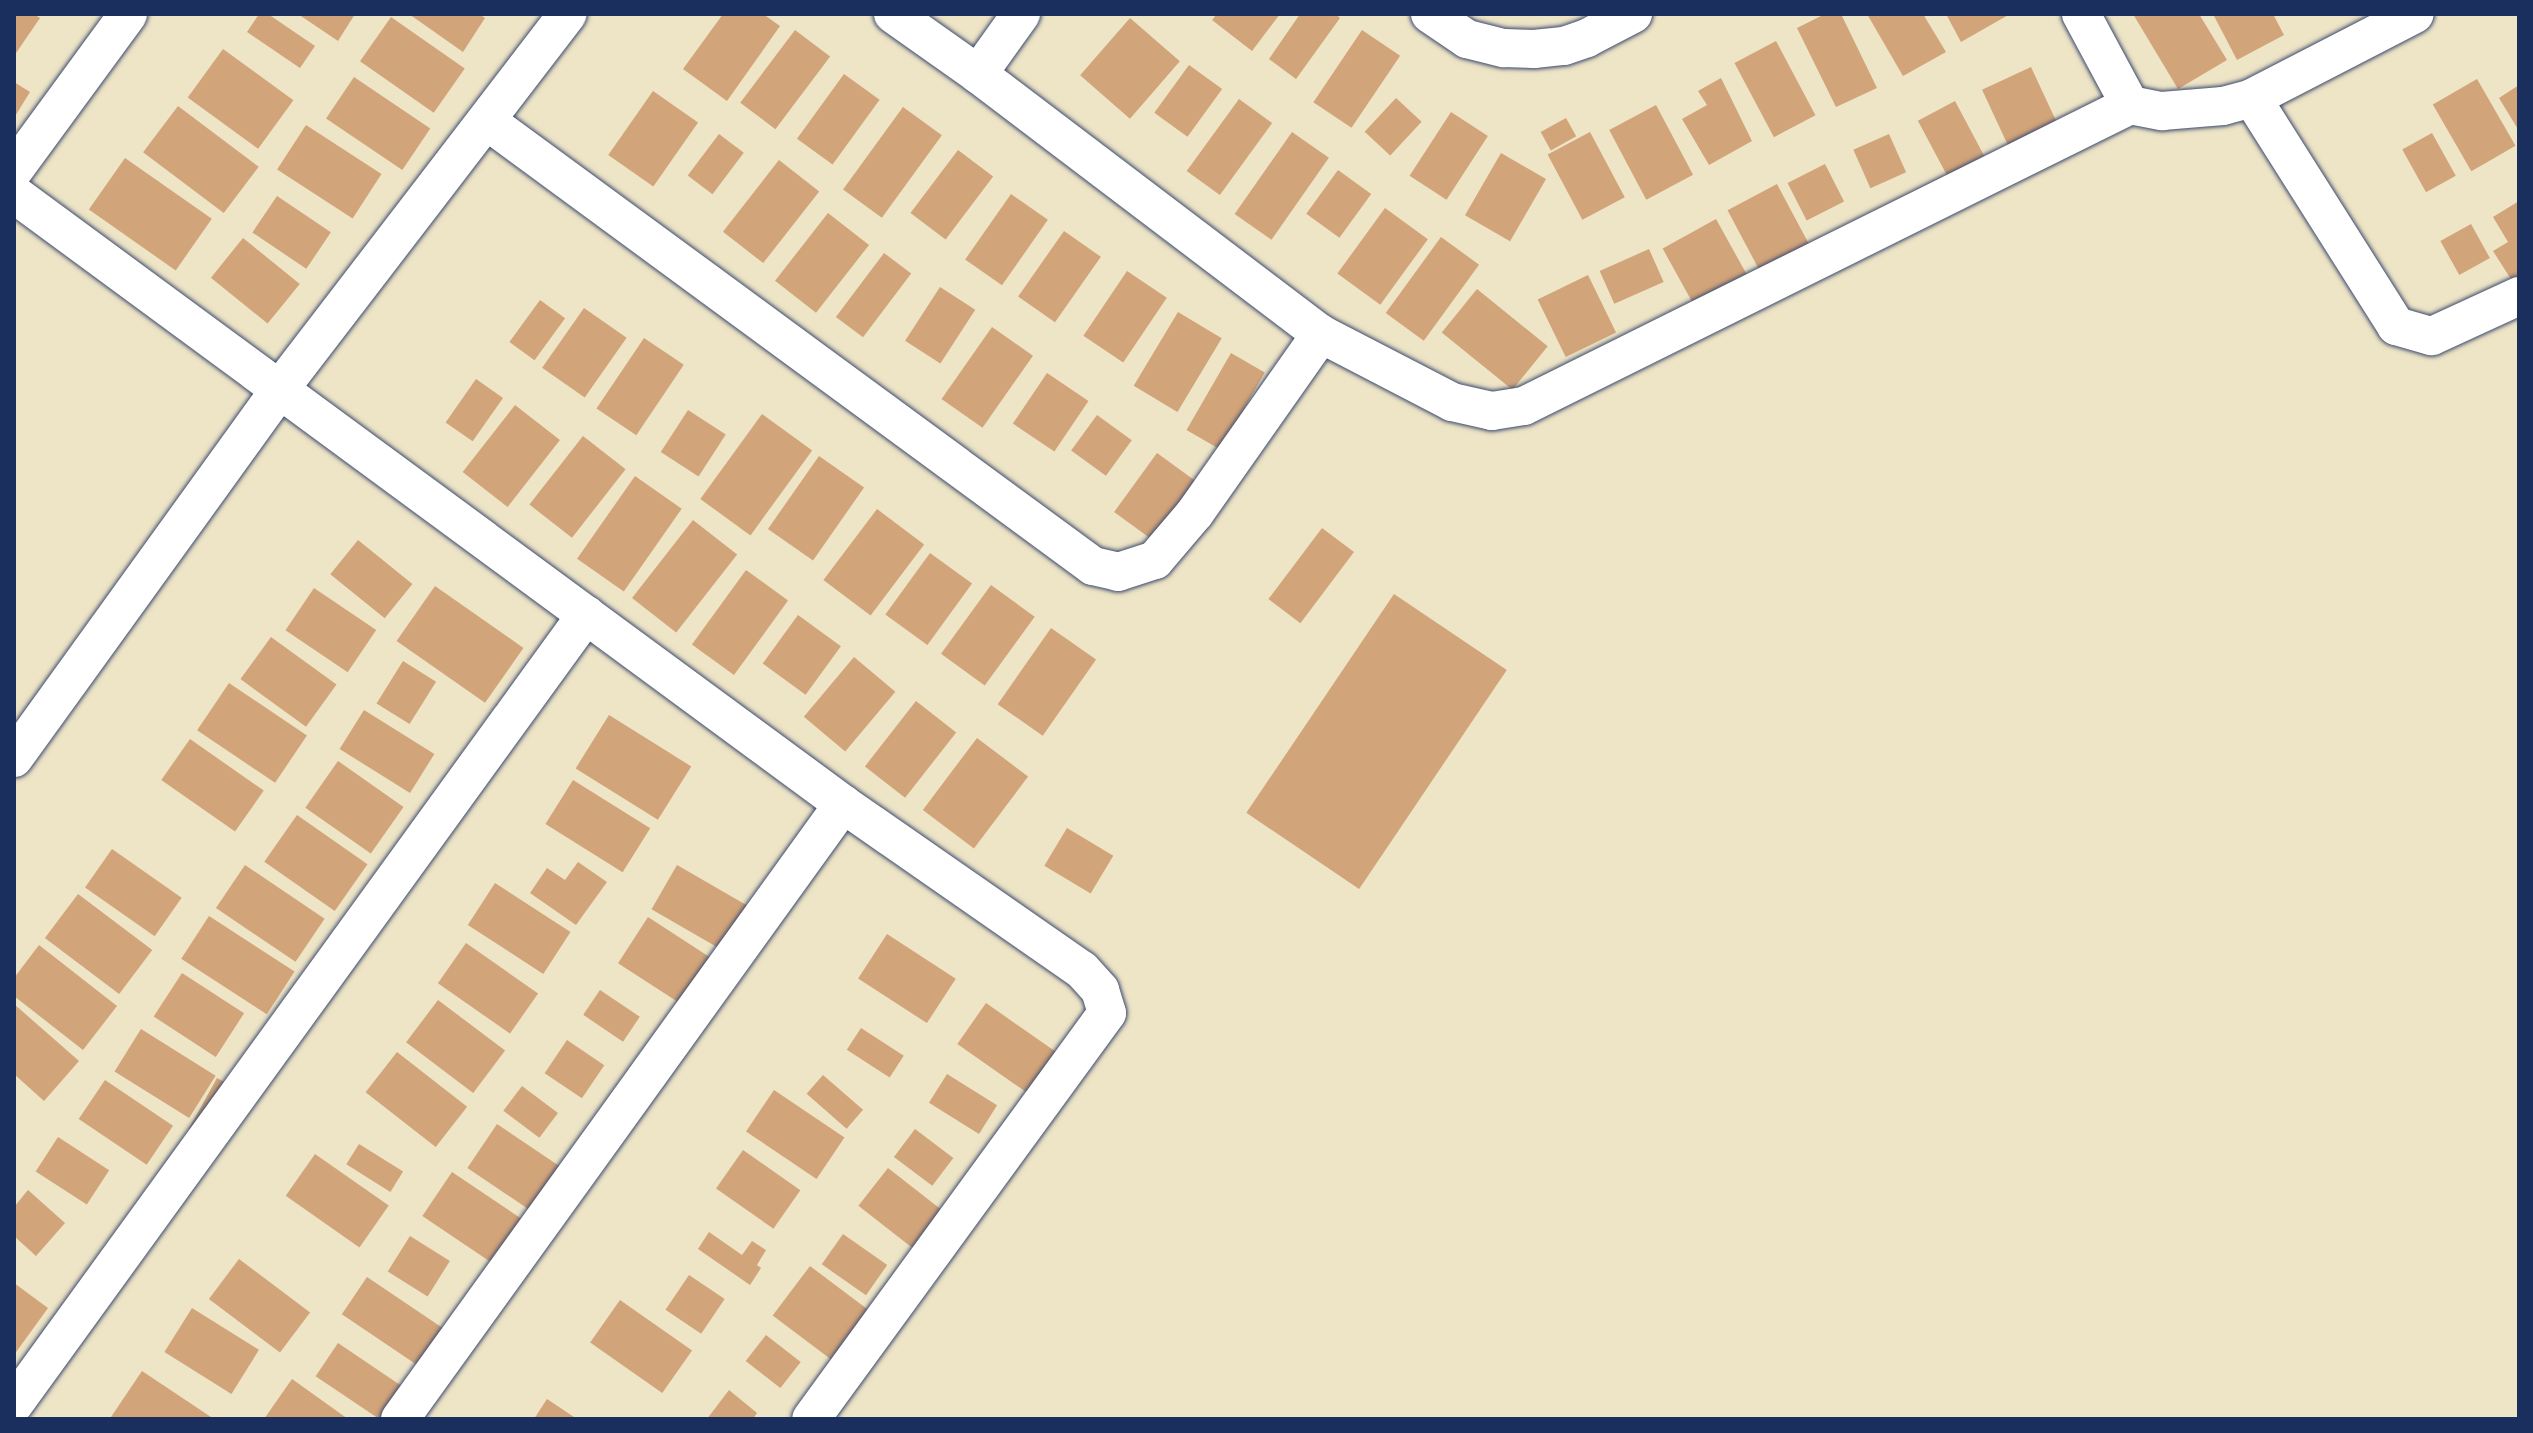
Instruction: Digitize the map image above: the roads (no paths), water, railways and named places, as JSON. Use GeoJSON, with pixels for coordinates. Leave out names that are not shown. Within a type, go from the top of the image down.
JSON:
{"type":"FeatureCollection","features":[{"type":"Feature","properties":{"kind":"street"},"geometry":{"type":"LineString","coordinates":[[14,170],[128,14]]}},
{"type":"Feature","properties":{"kind":"street"},"geometry":{"type":"LineString","coordinates":[[14,758],[279,390],[567,14]]}},
{"type":"Feature","properties":{"kind":"street"},"geometry":{"type":"LineString","coordinates":[[893,14],[978,74],[1321,334],[1452,402],[1492,411],[1524,406],[2130,105],[2162,111],[2223,106],[2252,98],[2415,14]]}},
{"type":"Feature","properties":{"kind":"street"},"geometry":{"type":"LineString","coordinates":[[978,74],[1021,14]]}},
{"type":"Feature","properties":{"kind":"street"},"geometry":{"type":"LineString","coordinates":[[1430,14],[1467,39],[1504,48],[1534,49],[1564,46],[1587,38],[1633,14]]}},
{"type":"Feature","properties":{"kind":"street"},"geometry":{"type":"LineString","coordinates":[[2081,14],[2130,105]]}},
{"type":"Feature","properties":{"kind":"street"},"geometry":{"type":"LineString","coordinates":[[2252,98],[2396,326],[2432,336],[2519,296]]}},
{"type":"Feature","properties":{"kind":"street"},"geometry":{"type":"LineString","coordinates":[[487,121],[1093,566],[1118,572],[1155,560],[1195,513],[1321,334]]}},
{"type":"Feature","properties":{"kind":"street"},"geometry":{"type":"LineString","coordinates":[[14,194],[843,804],[1082,970],[1100,990],[1107,1013],[811,1419]]}},
{"type":"Feature","properties":{"kind":"street"},"geometry":{"type":"LineString","coordinates":[[14,1404],[586,615]]}},
{"type":"Feature","properties":{"kind":"street"},"geometry":{"type":"LineString","coordinates":[[400,1419],[843,804]]}}]}
